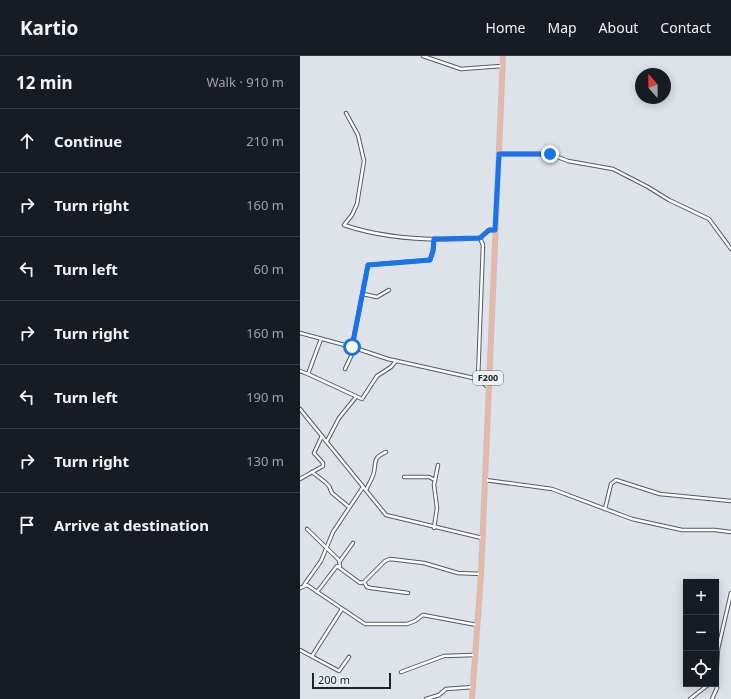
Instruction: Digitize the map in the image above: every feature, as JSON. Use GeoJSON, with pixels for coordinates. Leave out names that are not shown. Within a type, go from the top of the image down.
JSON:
{"type":"FeatureCollection","features":[{"type":"Feature","properties":{"kind":"main road","name":"F200"},"geometry":{"type":"LineString","coordinates":[[472,699],[481,574],[502,56]]}},
{"type":"Feature","properties":{"kind":"street"},"geometry":{"type":"LineString","coordinates":[[423,56],[461,69],[502,66]]}},
{"type":"Feature","properties":{"kind":"street"},"geometry":{"type":"LineString","coordinates":[[346,113],[358,135],[364,161],[357,204],[352,215],[344,225],[380,235],[434,239],[480,238],[489,230],[495,230]]}},
{"type":"Feature","properties":{"kind":"street"},"geometry":{"type":"LineString","coordinates":[[499,154],[550,154],[568,161],[613,169],[648,187],[669,200],[709,219],[731,249]]}},
{"type":"Feature","properties":{"kind":"street"},"geometry":{"type":"LineString","coordinates":[[478,379],[483,244],[480,238]]}},
{"type":"Feature","properties":{"kind":"street"},"geometry":{"type":"LineString","coordinates":[[345,369],[353,348],[363,294],[363,282],[368,265],[430,260],[433,251],[434,239]]}},
{"type":"Feature","properties":{"kind":"street"},"geometry":{"type":"LineString","coordinates":[[363,294],[377,296],[389,290]]}},
{"type":"Feature","properties":{"kind":"street"},"geometry":{"type":"LineString","coordinates":[[300,333],[396,361],[478,379],[488,388]]}},
{"type":"Feature","properties":{"kind":"street"},"geometry":{"type":"LineString","coordinates":[[308,374],[321,339]]}},
{"type":"Feature","properties":{"kind":"street"},"geometry":{"type":"LineString","coordinates":[[300,371],[362,400],[377,376],[390,368],[396,361]]}},
{"type":"Feature","properties":{"kind":"street"},"geometry":{"type":"LineString","coordinates":[[327,441],[340,418],[356,397]]}},
{"type":"Feature","properties":{"kind":"street"},"geometry":{"type":"LineString","coordinates":[[300,409],[386,515],[434,528],[482,538]]}},
{"type":"Feature","properties":{"kind":"street"},"geometry":{"type":"LineString","coordinates":[[300,479],[323,465],[314,453],[322,436]]}},
{"type":"Feature","properties":{"kind":"street"},"geometry":{"type":"LineString","coordinates":[[366,490],[374,473],[373,466],[376,460],[386,452]]}},
{"type":"Feature","properties":{"kind":"street"},"geometry":{"type":"LineString","coordinates":[[434,528],[437,508],[434,488],[438,465]]}},
{"type":"Feature","properties":{"kind":"street"},"geometry":{"type":"LineString","coordinates":[[312,472],[329,486],[332,494],[349,507]]}},
{"type":"Feature","properties":{"kind":"street"},"geometry":{"type":"LineString","coordinates":[[404,477],[429,477],[435,480]]}},
{"type":"Feature","properties":{"kind":"street"},"geometry":{"type":"LineString","coordinates":[[484,480],[552,489],[632,519],[682,530],[731,532]]}},
{"type":"Feature","properties":{"kind":"street"},"geometry":{"type":"LineString","coordinates":[[605,509],[611,484],[616,480],[660,494],[731,500]]}},
{"type":"Feature","properties":{"kind":"street"},"geometry":{"type":"LineString","coordinates":[[300,588],[304,586],[321,561],[334,532],[363,487]]}},
{"type":"Feature","properties":{"kind":"street"},"geometry":{"type":"LineString","coordinates":[[307,529],[339,561],[340,566],[360,583],[364,582],[385,561],[390,559],[424,564],[458,573],[481,574]]}},
{"type":"Feature","properties":{"kind":"street"},"geometry":{"type":"LineString","coordinates":[[339,561],[353,543]]}},
{"type":"Feature","properties":{"kind":"street"},"geometry":{"type":"LineString","coordinates":[[317,592],[334,567],[340,566]]}},
{"type":"Feature","properties":{"kind":"street"},"geometry":{"type":"LineString","coordinates":[[364,582],[367,587],[408,593]]}},
{"type":"Feature","properties":{"kind":"street"},"geometry":{"type":"LineString","coordinates":[[304,586],[307,585],[367,624],[407,624],[415,621],[423,615],[478,625]]}},
{"type":"Feature","properties":{"kind":"street"},"geometry":{"type":"LineString","coordinates":[[718,651],[731,593]]}},
{"type":"Feature","properties":{"kind":"street"},"geometry":{"type":"LineString","coordinates":[[312,656],[342,609]]}},
{"type":"Feature","properties":{"kind":"street"},"geometry":{"type":"LineString","coordinates":[[300,650],[339,671],[349,658]]}},
{"type":"Feature","properties":{"kind":"street"},"geometry":{"type":"LineString","coordinates":[[401,672],[444,656],[474,655]]}},
{"type":"Feature","properties":{"kind":"street"},"geometry":{"type":"LineString","coordinates":[[426,699],[439,695],[446,689],[472,687]]}},
{"type":"Feature","properties":{"kind":"street"},"geometry":{"type":"LineString","coordinates":[[690,699],[705,687]]}},
{"type":"Feature","properties":{"kind":"street"},"geometry":{"type":"LineString","coordinates":[[712,699],[717,687]]}},
{"type":"Feature","properties":{"kind":"route"},"geometry":{"type":"LineString","coordinates":[[352,347],[352,340],[363,294],[363,282],[368,265],[376,266],[414,260],[430,260],[432,257],[434,239],[480,238],[489,230],[495,230],[499,154],[550,154]]}}]}
